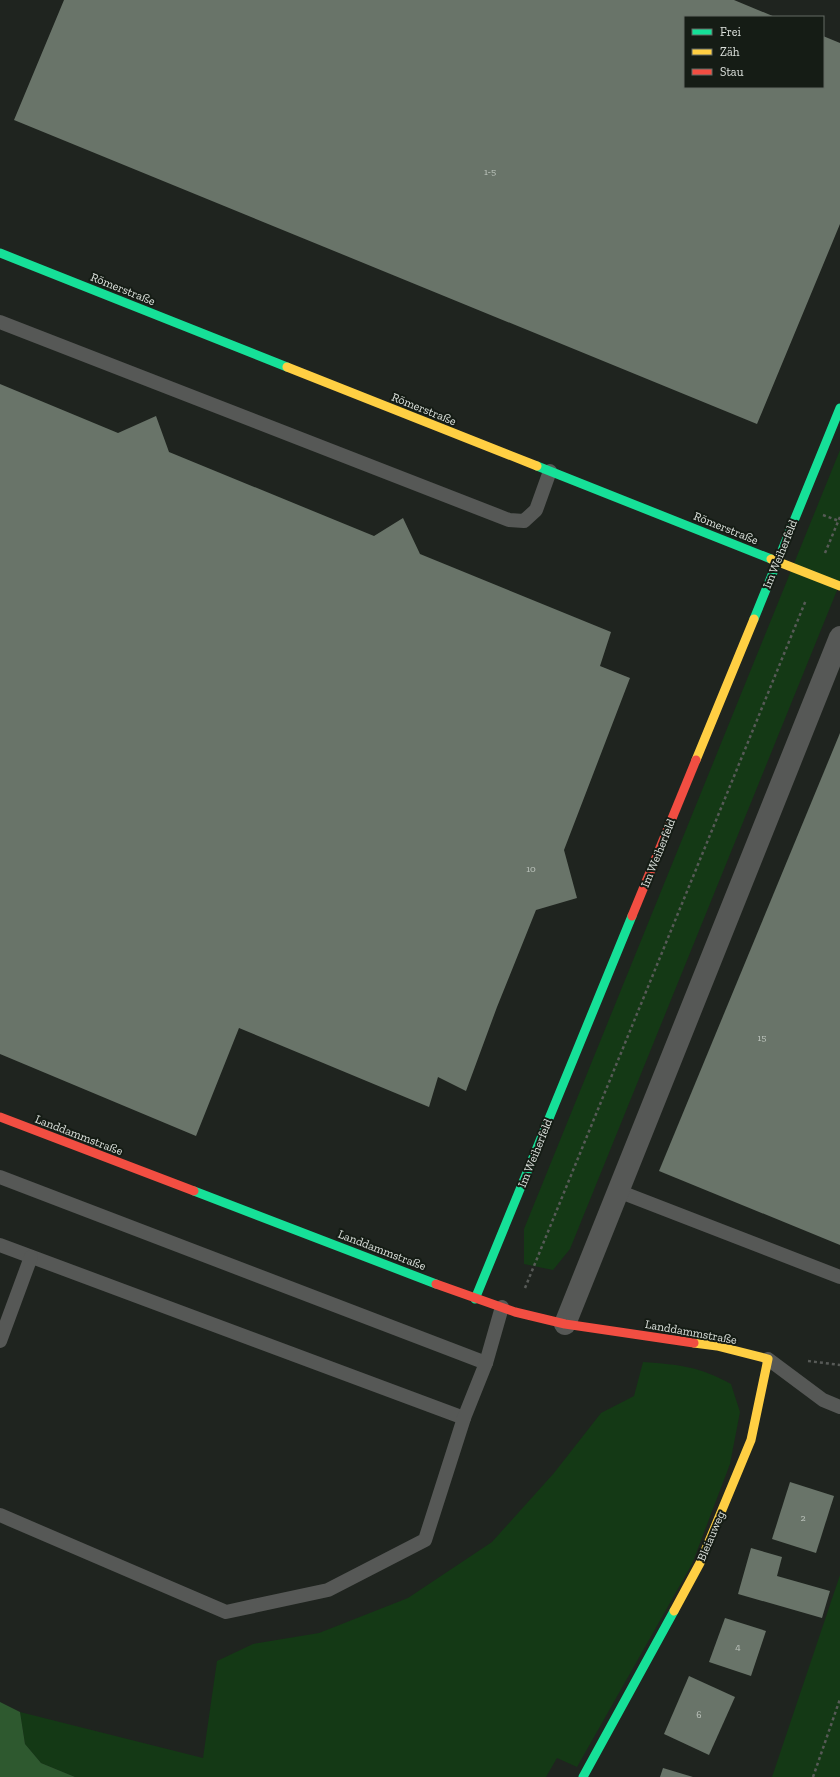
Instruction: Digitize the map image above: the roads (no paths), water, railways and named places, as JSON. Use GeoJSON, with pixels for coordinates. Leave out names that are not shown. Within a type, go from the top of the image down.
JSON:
{"type":"FeatureCollection","features":[{"type":"Feature","properties":{"kind":"street","name":"Römerstraße"},"geometry":{"type":"LineString","coordinates":[[0,253],[840,586]]}},
{"type":"Feature","properties":{"kind":"street","name":"Im Weiherfeld"},"geometry":{"type":"LineString","coordinates":[[475,1299],[840,408]]}},
{"type":"Feature","properties":{"kind":"street"},"geometry":{"type":"LineString","coordinates":[[564,1324],[840,637]]}},
{"type":"Feature","properties":{"kind":"street","name":"Landdammstraße"},"geometry":{"type":"LineString","coordinates":[[0,1117],[475,1299],[515,1312],[564,1324],[717,1346],[768,1359]]}},
{"type":"Feature","properties":{"kind":"street","name":"Bleiauweg"},"geometry":{"type":"LineString","coordinates":[[584,1777],[700,1563],[751,1440],[768,1359]]}},
{"type":"Feature","properties":{"kind":"lane"},"geometry":{"type":"LineString","coordinates":[[0,322],[509,520],[524,521],[536,510],[550,471]]}},
{"type":"Feature","properties":{"kind":"lane"},"geometry":{"type":"LineString","coordinates":[[0,1177],[486,1363]]}},
{"type":"Feature","properties":{"kind":"lane"},"geometry":{"type":"LineString","coordinates":[[618,1191],[840,1277]]}},
{"type":"Feature","properties":{"kind":"lane"},"geometry":{"type":"LineString","coordinates":[[0,1245],[31,1258],[464,1418]]}},
{"type":"Feature","properties":{"kind":"lane"},"geometry":{"type":"LineString","coordinates":[[0,1342],[31,1258]]}},
{"type":"Feature","properties":{"kind":"lane"},"geometry":{"type":"LineString","coordinates":[[0,1515],[226,1612],[328,1590],[425,1540],[464,1418],[486,1363],[502,1307]]}},
{"type":"Feature","properties":{"kind":"lane"},"geometry":{"type":"LineString","coordinates":[[768,1359],[823,1400],[840,1407]]}}]}
